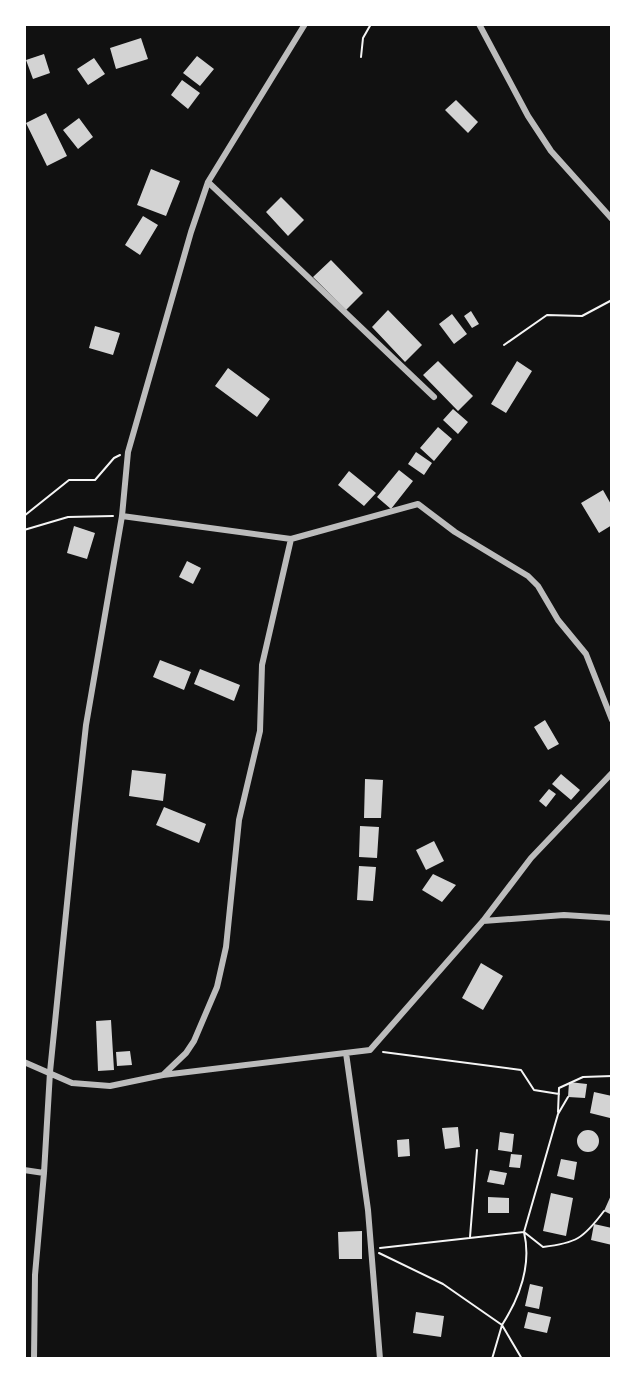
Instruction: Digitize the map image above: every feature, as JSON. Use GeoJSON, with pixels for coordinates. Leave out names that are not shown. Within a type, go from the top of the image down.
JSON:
{"type":"FeatureCollection","features":[{"type":"Feature","properties":{"kind":"street"},"geometry":{"type":"LineString","coordinates":[[34,1359],[35,1275],[50,1072],[86,725],[122,516],[128,452],[208,182],[305,24]]}},
{"type":"Feature","properties":{"kind":"street"},"geometry":{"type":"LineString","coordinates":[[479,24],[543,139],[582,188],[612,219]]}},
{"type":"Feature","properties":{"kind":"street"},"geometry":{"type":"LineString","coordinates":[[208,182],[434,397]]}},
{"type":"Feature","properties":{"kind":"street"},"geometry":{"type":"LineString","coordinates":[[122,516],[291,539],[418,504],[455,532],[513,566],[538,586],[558,620],[592,664],[612,720]]}},
{"type":"Feature","properties":{"kind":"street"},"geometry":{"type":"LineString","coordinates":[[163,1075],[194,1041],[217,987],[226,947],[239,820],[260,731],[262,665],[291,539]]}},
{"type":"Feature","properties":{"kind":"street"},"geometry":{"type":"LineString","coordinates":[[24,1062],[72,1083],[110,1086],[163,1075],[370,1050],[483,921],[531,858],[612,773]]}},
{"type":"Feature","properties":{"kind":"street"},"geometry":{"type":"LineString","coordinates":[[483,921],[564,915],[612,918]]}},
{"type":"Feature","properties":{"kind":"street"},"geometry":{"type":"LineString","coordinates":[[346,1053],[368,1210],[380,1359]]}},
{"type":"Feature","properties":{"kind":"street"},"geometry":{"type":"LineString","coordinates":[[24,1170],[44,1173]]}},
{"type":"Feature","properties":{"kind":"path"},"geometry":{"type":"LineString","coordinates":[[361,57],[363,38],[371,24]]}},
{"type":"Feature","properties":{"kind":"path"},"geometry":{"type":"LineString","coordinates":[[504,345],[547,315],[582,316],[612,300]]}},
{"type":"Feature","properties":{"kind":"path"},"geometry":{"type":"LineString","coordinates":[[24,516],[69,480],[95,480],[114,458],[128,452]]}},
{"type":"Feature","properties":{"kind":"path"},"geometry":{"type":"LineString","coordinates":[[24,530],[68,517],[122,516]]}},
{"type":"Feature","properties":{"kind":"path"},"geometry":{"type":"LineString","coordinates":[[370,1050],[521,1070],[534,1090],[559,1094]]}},
{"type":"Feature","properties":{"kind":"path"},"geometry":{"type":"LineString","coordinates":[[492,1359],[502,1325],[519,1299],[528,1251],[524,1232],[558,1114],[559,1088],[583,1077],[612,1076]]}},
{"type":"Feature","properties":{"kind":"path"},"geometry":{"type":"LineString","coordinates":[[558,1114],[568,1097]]}},
{"type":"Feature","properties":{"kind":"path"},"geometry":{"type":"LineString","coordinates":[[470,1237],[477,1150]]}},
{"type":"Feature","properties":{"kind":"path"},"geometry":{"type":"LineString","coordinates":[[371,1249],[524,1232],[543,1247],[571,1243],[604,1211]]}},
{"type":"Feature","properties":{"kind":"path"},"geometry":{"type":"LineString","coordinates":[[371,1249],[443,1284],[502,1325],[522,1359]]}},
{"type":"Feature","properties":{"kind":"building"},"geometry":{"type":"Polygon","coordinates":[[[141,38],[148,59],[116,69],[110,48],[141,38]]]}},
{"type":"Feature","properties":{"kind":"building"},"geometry":{"type":"Polygon","coordinates":[[[44,54],[50,73],[33,79],[26,60],[44,54]]]}},
{"type":"Feature","properties":{"kind":"building"},"geometry":{"type":"Polygon","coordinates":[[[197,56],[214,69],[200,86],[183,73],[197,56]]]}},
{"type":"Feature","properties":{"kind":"building"},"geometry":{"type":"Polygon","coordinates":[[[94,58],[105,74],[88,85],[77,69],[94,58]]]}},
{"type":"Feature","properties":{"kind":"building"},"geometry":{"type":"Polygon","coordinates":[[[182,80],[200,93],[188,109],[171,95],[182,80]]]}},
{"type":"Feature","properties":{"kind":"building"},"geometry":{"type":"Polygon","coordinates":[[[456,100],[478,122],[468,133],[445,110],[456,100]]]}},
{"type":"Feature","properties":{"kind":"building"},"geometry":{"type":"Polygon","coordinates":[[[46,113],[67,156],[47,166],[26,123],[46,113]]]}},
{"type":"Feature","properties":{"kind":"building"},"geometry":{"type":"Polygon","coordinates":[[[79,118],[93,137],[78,149],[63,130],[79,118]]]}},
{"type":"Feature","properties":{"kind":"building"},"geometry":{"type":"Polygon","coordinates":[[[151,169],[180,181],[166,216],[137,205],[151,169]]]}},
{"type":"Feature","properties":{"kind":"building"},"geometry":{"type":"Polygon","coordinates":[[[281,197],[304,220],[288,236],[266,212],[281,197]]]}},
{"type":"Feature","properties":{"kind":"building"},"geometry":{"type":"Polygon","coordinates":[[[143,216],[158,225],[140,255],[125,245],[143,216]]]}},
{"type":"Feature","properties":{"kind":"building"},"geometry":{"type":"Polygon","coordinates":[[[331,260],[363,293],[346,310],[313,277],[331,260]]]}},
{"type":"Feature","properties":{"kind":"building"},"geometry":{"type":"Polygon","coordinates":[[[388,310],[422,345],[405,362],[372,327],[388,310]]]}},
{"type":"Feature","properties":{"kind":"building"},"geometry":{"type":"Polygon","coordinates":[[[471,311],[479,324],[472,328],[464,316],[471,311]]]}},
{"type":"Feature","properties":{"kind":"building"},"geometry":{"type":"Polygon","coordinates":[[[452,314],[467,334],[454,344],[439,324],[452,314]]]}},
{"type":"Feature","properties":{"kind":"building"},"geometry":{"type":"Polygon","coordinates":[[[95,326],[120,333],[113,355],[89,348],[95,326]]]}},
{"type":"Feature","properties":{"kind":"building"},"geometry":{"type":"Polygon","coordinates":[[[438,361],[473,396],[458,411],[423,375],[438,361]]]}},
{"type":"Feature","properties":{"kind":"building"},"geometry":{"type":"Polygon","coordinates":[[[517,361],[532,371],[506,413],[491,404],[517,361]]]}},
{"type":"Feature","properties":{"kind":"building"},"geometry":{"type":"Polygon","coordinates":[[[228,368],[270,399],[257,417],[215,386],[228,368]]]}},
{"type":"Feature","properties":{"kind":"building"},"geometry":{"type":"Polygon","coordinates":[[[453,409],[468,422],[458,434],[443,420],[453,409]]]}},
{"type":"Feature","properties":{"kind":"building"},"geometry":{"type":"Polygon","coordinates":[[[438,427],[452,439],[434,461],[420,448],[438,427]]]}},
{"type":"Feature","properties":{"kind":"building"},"geometry":{"type":"Polygon","coordinates":[[[416,452],[432,463],[424,475],[408,464],[416,452]]]}},
{"type":"Feature","properties":{"kind":"building"},"geometry":{"type":"Polygon","coordinates":[[[399,470],[413,481],[391,509],[377,497],[399,470]]]}},
{"type":"Feature","properties":{"kind":"building"},"geometry":{"type":"Polygon","coordinates":[[[349,471],[376,493],[364,506],[338,485],[349,471]]]}},
{"type":"Feature","properties":{"kind":"building"},"geometry":{"type":"Polygon","coordinates":[[[603,490],[612,506],[612,525],[599,533],[581,503],[603,490]]]}},
{"type":"Feature","properties":{"kind":"building"},"geometry":{"type":"Polygon","coordinates":[[[74,526],[95,533],[87,559],[67,553],[74,526]]]}},
{"type":"Feature","properties":{"kind":"building"},"geometry":{"type":"Polygon","coordinates":[[[187,561],[201,568],[193,584],[179,577],[187,561]]]}},
{"type":"Feature","properties":{"kind":"building"},"geometry":{"type":"Polygon","coordinates":[[[160,660],[191,672],[184,690],[153,677],[160,660]]]}},
{"type":"Feature","properties":{"kind":"building"},"geometry":{"type":"Polygon","coordinates":[[[200,669],[240,685],[234,701],[194,684],[200,669]]]}},
{"type":"Feature","properties":{"kind":"building"},"geometry":{"type":"Polygon","coordinates":[[[545,720],[559,744],[548,750],[534,727],[545,720]]]}},
{"type":"Feature","properties":{"kind":"building"},"geometry":{"type":"Polygon","coordinates":[[[132,770],[166,774],[163,801],[129,796],[132,770]]]}},
{"type":"Feature","properties":{"kind":"building"},"geometry":{"type":"Polygon","coordinates":[[[561,774],[580,790],[571,800],[552,784],[561,774]]]}},
{"type":"Feature","properties":{"kind":"building"},"geometry":{"type":"Polygon","coordinates":[[[365,779],[383,780],[381,818],[364,818],[365,779]]]}},
{"type":"Feature","properties":{"kind":"building"},"geometry":{"type":"Polygon","coordinates":[[[549,789],[556,794],[546,807],[539,801],[549,789]]]}},
{"type":"Feature","properties":{"kind":"building"},"geometry":{"type":"Polygon","coordinates":[[[164,807],[206,824],[199,843],[156,825],[164,807]]]}},
{"type":"Feature","properties":{"kind":"building"},"geometry":{"type":"Polygon","coordinates":[[[360,826],[379,827],[377,858],[359,857],[360,826]]]}},
{"type":"Feature","properties":{"kind":"building"},"geometry":{"type":"Polygon","coordinates":[[[434,841],[444,861],[426,870],[416,850],[434,841]]]}},
{"type":"Feature","properties":{"kind":"building"},"geometry":{"type":"Polygon","coordinates":[[[359,866],[376,867],[373,901],[357,900],[359,866]]]}},
{"type":"Feature","properties":{"kind":"building"},"geometry":{"type":"Polygon","coordinates":[[[433,874],[456,885],[442,902],[422,890],[433,874]]]}},
{"type":"Feature","properties":{"kind":"building"},"geometry":{"type":"Polygon","coordinates":[[[481,963],[503,976],[483,1010],[462,998],[481,963]]]}},
{"type":"Feature","properties":{"kind":"building"},"geometry":{"type":"Polygon","coordinates":[[[111,1020],[114,1070],[98,1071],[96,1021],[111,1020]]]}},
{"type":"Feature","properties":{"kind":"building"},"geometry":{"type":"Polygon","coordinates":[[[130,1051],[132,1065],[117,1066],[116,1052],[130,1051]]]}},
{"type":"Feature","properties":{"kind":"building"},"geometry":{"type":"Polygon","coordinates":[[[569,1082],[587,1084],[585,1098],[568,1097],[569,1082]]]}},
{"type":"Feature","properties":{"kind":"building"},"geometry":{"type":"Polygon","coordinates":[[[594,1092],[612,1096],[610,1118],[590,1113],[594,1092]]]}},
{"type":"Feature","properties":{"kind":"building"},"geometry":{"type":"Polygon","coordinates":[[[458,1127],[460,1147],[445,1149],[442,1128],[458,1127]]]}},
{"type":"Feature","properties":{"kind":"building"},"geometry":{"type":"Polygon","coordinates":[[[588,1130],[596,1133],[599,1141],[596,1149],[588,1152],[580,1149],[577,1141],[580,1133],[588,1130]]]}},
{"type":"Feature","properties":{"kind":"building"},"geometry":{"type":"Polygon","coordinates":[[[500,1132],[514,1134],[512,1152],[498,1150],[500,1132]]]}},
{"type":"Feature","properties":{"kind":"building"},"geometry":{"type":"Polygon","coordinates":[[[409,1139],[410,1156],[398,1157],[397,1140],[409,1139]]]}},
{"type":"Feature","properties":{"kind":"building"},"geometry":{"type":"Polygon","coordinates":[[[511,1154],[522,1155],[520,1168],[509,1167],[511,1154]]]}},
{"type":"Feature","properties":{"kind":"building"},"geometry":{"type":"Polygon","coordinates":[[[561,1159],[577,1162],[574,1180],[557,1176],[561,1159]]]}},
{"type":"Feature","properties":{"kind":"building"},"geometry":{"type":"Polygon","coordinates":[[[490,1170],[507,1173],[504,1185],[487,1182],[490,1170]]]}},
{"type":"Feature","properties":{"kind":"building"},"geometry":{"type":"Polygon","coordinates":[[[551,1193],[573,1198],[566,1236],[543,1231],[551,1193]]]}},
{"type":"Feature","properties":{"kind":"building"},"geometry":{"type":"Polygon","coordinates":[[[612,1193],[612,1215],[604,1211],[612,1193]]]}},
{"type":"Feature","properties":{"kind":"building"},"geometry":{"type":"Polygon","coordinates":[[[488,1197],[509,1198],[509,1213],[488,1213],[488,1197]]]}},
{"type":"Feature","properties":{"kind":"building"},"geometry":{"type":"Polygon","coordinates":[[[594,1224],[612,1228],[612,1245],[591,1240],[594,1224]]]}},
{"type":"Feature","properties":{"kind":"building"},"geometry":{"type":"Polygon","coordinates":[[[362,1231],[362,1259],[339,1259],[338,1232],[362,1231]]]}},
{"type":"Feature","properties":{"kind":"building"},"geometry":{"type":"Polygon","coordinates":[[[530,1284],[543,1287],[539,1309],[525,1306],[530,1284]]]}},
{"type":"Feature","properties":{"kind":"building"},"geometry":{"type":"Polygon","coordinates":[[[416,1312],[444,1316],[441,1337],[413,1333],[416,1312]]]}},
{"type":"Feature","properties":{"kind":"building"},"geometry":{"type":"Polygon","coordinates":[[[528,1312],[551,1317],[547,1333],[524,1328],[528,1312]]]}}]}
